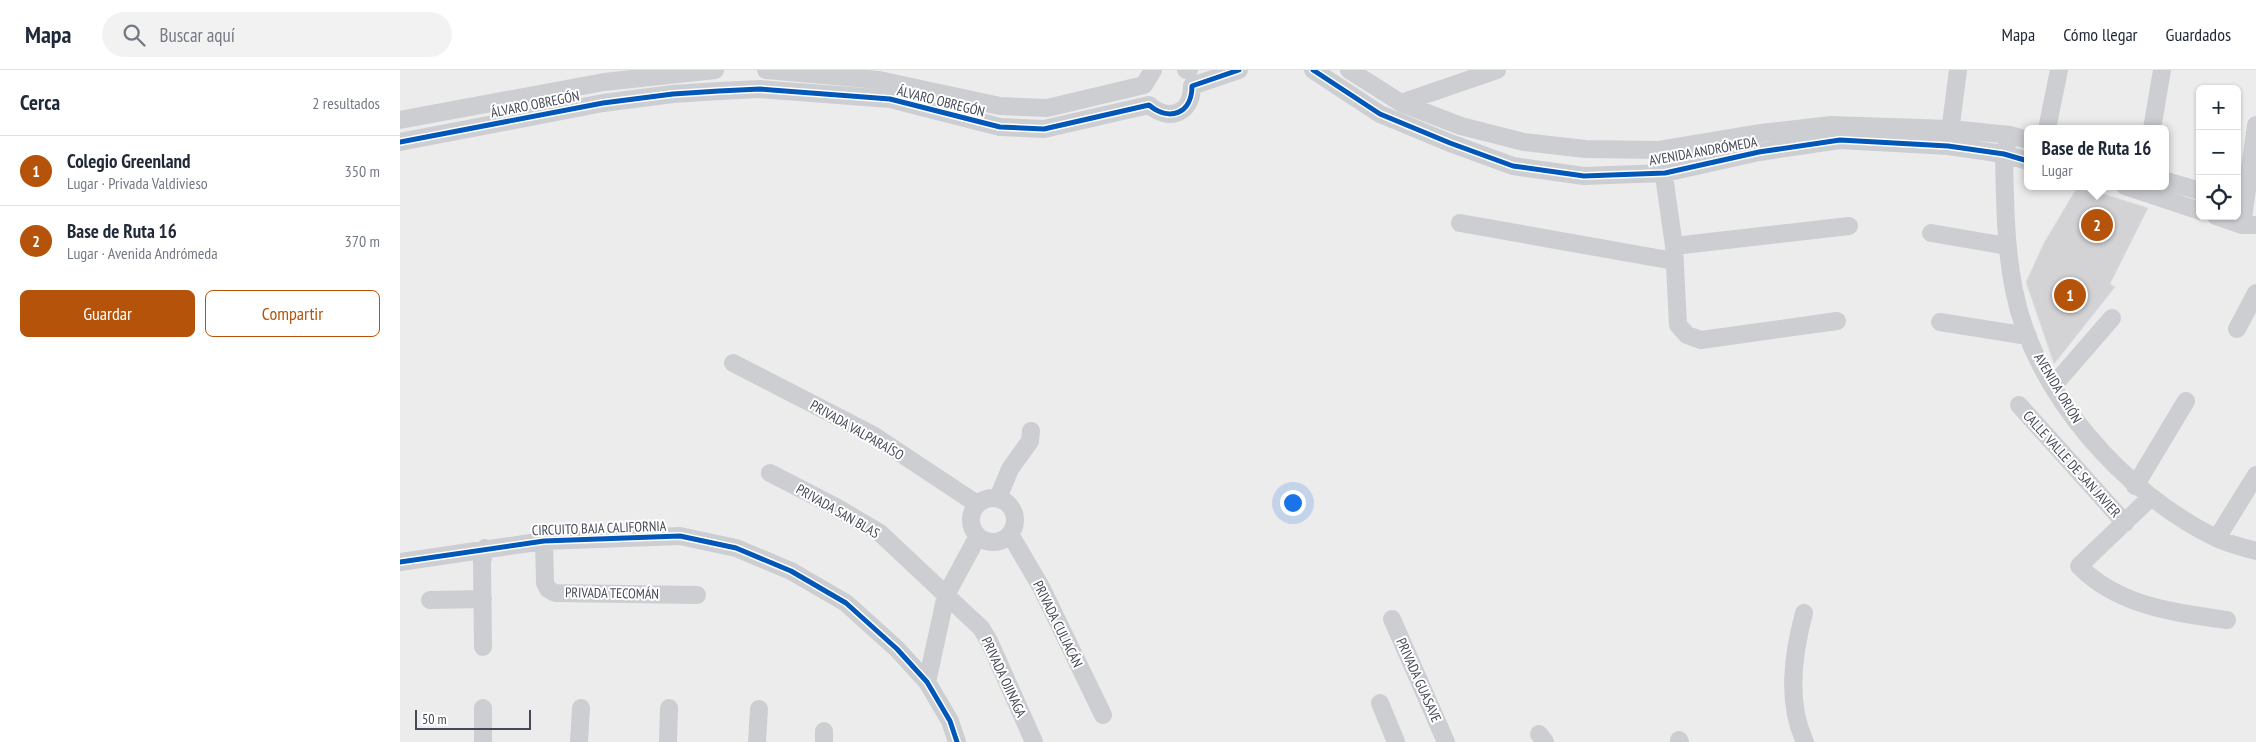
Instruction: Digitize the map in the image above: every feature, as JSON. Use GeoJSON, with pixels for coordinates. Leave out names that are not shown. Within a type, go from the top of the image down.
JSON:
{"type":"FeatureCollection","features":[{"type":"Feature","properties":{"kind":"street","name":"ÁLVARO OBREGÓN"},"geometry":{"type":"LineString","coordinates":[[400,120],[604,82],[679,72],[715,70]]}},
{"type":"Feature","properties":{"kind":"street"},"geometry":{"type":"LineString","coordinates":[[757,70],[760,89]]}},
{"type":"Feature","properties":{"kind":"street","name":"ÁLVARO OBREGÓN"},"geometry":{"type":"LineString","coordinates":[[766,70],[879,80],[1010,107],[1047,108],[1144,85],[1153,70]]}},
{"type":"Feature","properties":{"kind":"street"},"geometry":{"type":"LineString","coordinates":[[1189,74],[1239,70]]}},
{"type":"Feature","properties":{"kind":"street","name":"AVENIDA ANDRÓMEDA"},"geometry":{"type":"LineString","coordinates":[[1313,70],[1380,114],[1450,144],[1513,166],[1584,176],[1665,173],[1759,152],[1840,140],[2010,135],[2024,139]]}},
{"type":"Feature","properties":{"kind":"street","name":"AVENIDA ANDRÓMEDA"},"geometry":{"type":"LineString","coordinates":[[1349,70],[1401,103],[1461,126],[1524,142],[1585,148],[1658,150],[1761,133],[1831,125],[1950,137],[2024,160]]}},
{"type":"Feature","properties":{"kind":"street"},"geometry":{"type":"LineString","coordinates":[[1401,103],[1497,70]]}},
{"type":"Feature","properties":{"kind":"street"},"geometry":{"type":"LineString","coordinates":[[1950,137],[1958,70]]}},
{"type":"Feature","properties":{"kind":"street"},"geometry":{"type":"LineString","coordinates":[[2049,125],[2059,70]]}},
{"type":"Feature","properties":{"kind":"street"},"geometry":{"type":"LineString","coordinates":[[2153,125],[2162,70]]}},
{"type":"Feature","properties":{"kind":"street","name":"ÁLVARO OBREGÓN"},"geometry":{"type":"LineString","coordinates":[[400,142],[603,103],[673,94],[760,89],[890,99],[1000,128],[1044,129],[1148,105],[1164,115],[1179,112],[1190,101],[1189,74]]}},
{"type":"Feature","properties":{"kind":"street"},"geometry":{"type":"LineString","coordinates":[[2231,220],[2249,225],[2246,203],[2256,125]]}},
{"type":"Feature","properties":{"kind":"street","name":"AVENIDA ORIÓN"},"geometry":{"type":"LineString","coordinates":[[2010,135],[2004,154],[2007,246],[2014,292],[2028,336],[2053,386],[2095,447],[2135,486],[2150,498],[2217,538],[2256,551]]}},
{"type":"Feature","properties":{"kind":"street"},"geometry":{"type":"LineString","coordinates":[[1658,150],[1665,173],[1674,254],[1678,325],[1686,335],[1700,340],[1837,321]]}},
{"type":"Feature","properties":{"kind":"street"},"geometry":{"type":"LineString","coordinates":[[2169,182],[2196,190]]}},
{"type":"Feature","properties":{"kind":"street"},"geometry":{"type":"LineString","coordinates":[[2142,190],[2196,210]]}},
{"type":"Feature","properties":{"kind":"street"},"geometry":{"type":"LineString","coordinates":[[1460,223],[1674,254],[1849,226]]}},
{"type":"Feature","properties":{"kind":"street"},"geometry":{"type":"LineString","coordinates":[[1931,233],[2007,246]]}},
{"type":"Feature","properties":{"kind":"street"},"geometry":{"type":"LineString","coordinates":[[2237,329],[2256,293]]}},
{"type":"Feature","properties":{"kind":"street"},"geometry":{"type":"LineString","coordinates":[[2053,386],[2112,318]]}},
{"type":"Feature","properties":{"kind":"street"},"geometry":{"type":"LineString","coordinates":[[1940,322],[2028,336]]}},
{"type":"Feature","properties":{"kind":"street","name":"PRIVADA VALPARAÍSO"},"geometry":{"type":"LineString","coordinates":[[733,363],[873,435],[977,504]]}},
{"type":"Feature","properties":{"kind":"street"},"geometry":{"type":"LineString","coordinates":[[2135,486],[2186,401]]}},
{"type":"Feature","properties":{"kind":"street","name":"CALLE VALLE DE SAN JAVIER"},"geometry":{"type":"LineString","coordinates":[[2019,405],[2125,523]]}},
{"type":"Feature","properties":{"kind":"street"},"geometry":{"type":"LineString","coordinates":[[998,498],[1010,469],[1030,441],[1031,432]]}},
{"type":"Feature","properties":{"kind":"street","name":"PRIVADA SAN BLAS"},"geometry":{"type":"LineString","coordinates":[[770,473],[836,507],[880,533],[946,595]]}},
{"type":"Feature","properties":{"kind":"street"},"geometry":{"type":"LineString","coordinates":[[2217,538],[2256,475]]}},
{"type":"Feature","properties":{"kind":"street"},"geometry":{"type":"LineString","coordinates":[[990,498],[998,498],[1010,506],[1014,513],[1014,528],[1004,539],[990,542],[978,536],[971,524],[971,517],[977,504],[990,498]]}},
{"type":"Feature","properties":{"kind":"street"},"geometry":{"type":"LineString","coordinates":[[2150,498],[2078,566],[2088,576],[2137,602],[2171,613],[2227,620]]}},
{"type":"Feature","properties":{"kind":"street","name":"PRIVADA CULIACÁN"},"geometry":{"type":"LineString","coordinates":[[1010,534],[1041,587],[1103,715]]}},
{"type":"Feature","properties":{"kind":"street","name":"CIRCUITO BAJA CALIFORNIA"},"geometry":{"type":"LineString","coordinates":[[400,562],[544,540],[680,536],[736,548],[791,571],[846,603],[897,649],[927,682],[950,721],[957,742]]}},
{"type":"Feature","properties":{"kind":"street"},"geometry":{"type":"LineString","coordinates":[[927,682],[946,595],[978,536]]}},
{"type":"Feature","properties":{"kind":"street","name":"PRIVADA TECOMÁN"},"geometry":{"type":"LineString","coordinates":[[544,540],[545,583],[548,589],[555,593],[697,595]]}},
{"type":"Feature","properties":{"kind":"street"},"geometry":{"type":"LineString","coordinates":[[483,648],[485,548]]}},
{"type":"Feature","properties":{"kind":"street","name":"PRIVADA OJINAGA"},"geometry":{"type":"LineString","coordinates":[[946,595],[981,628],[989,641],[1034,742]]}},
{"type":"Feature","properties":{"kind":"street"},"geometry":{"type":"LineString","coordinates":[[430,600],[483,599]]}},
{"type":"Feature","properties":{"kind":"street"},"geometry":{"type":"LineString","coordinates":[[1804,613],[1793,659],[1793,676],[1795,710],[1805,742]]}},
{"type":"Feature","properties":{"kind":"street","name":"PRIVADA GUASAVE"},"geometry":{"type":"LineString","coordinates":[[1392,619],[1446,742]]}},
{"type":"Feature","properties":{"kind":"street"},"geometry":{"type":"LineString","coordinates":[[1380,703],[1396,742]]}},
{"type":"Feature","properties":{"kind":"street"},"geometry":{"type":"LineString","coordinates":[[483,708],[483,742]]}},
{"type":"Feature","properties":{"kind":"street"},"geometry":{"type":"LineString","coordinates":[[579,742],[581,708]]}},
{"type":"Feature","properties":{"kind":"street"},"geometry":{"type":"LineString","coordinates":[[668,742],[669,708]]}},
{"type":"Feature","properties":{"kind":"street"},"geometry":{"type":"LineString","coordinates":[[757,742],[759,709]]}},
{"type":"Feature","properties":{"kind":"building"},"geometry":{"type":"Polygon","coordinates":[[[2076,190],[2091,190],[2148,208],[2110,284],[2115,287],[2054,364],[2026,282],[2044,243],[2076,190]]]}},
{"type":"Feature","properties":{"kind":"cycle path"},"geometry":{"type":"LineString","coordinates":[[400,142],[603,103],[673,94],[760,89],[890,99],[1000,127],[1044,129],[1149,105],[1164,113],[1178,112],[1184,109],[1188,103],[1192,86],[1239,70]]}},
{"type":"Feature","properties":{"kind":"cycle path"},"geometry":{"type":"LineString","coordinates":[[1313,70],[1380,114],[1450,143],[1513,166],[1584,176],[1665,173],[1759,152],[1840,140],[1948,146],[2004,154],[2024,160]]}},
{"type":"Feature","properties":{"kind":"cycle path"},"geometry":{"type":"LineString","coordinates":[[400,562],[544,541],[680,536],[736,548],[791,571],[846,603],[897,649],[927,682],[950,721],[957,742]]}},
{"type":"Feature","properties":{"kind":"place","name":"Base de Ruta 16"},"geometry":{"type":"Point","coordinates":[2097,225]}},
{"type":"Feature","properties":{"kind":"place","name":"Colegio Greenland"},"geometry":{"type":"Point","coordinates":[2070,295]}}]}
